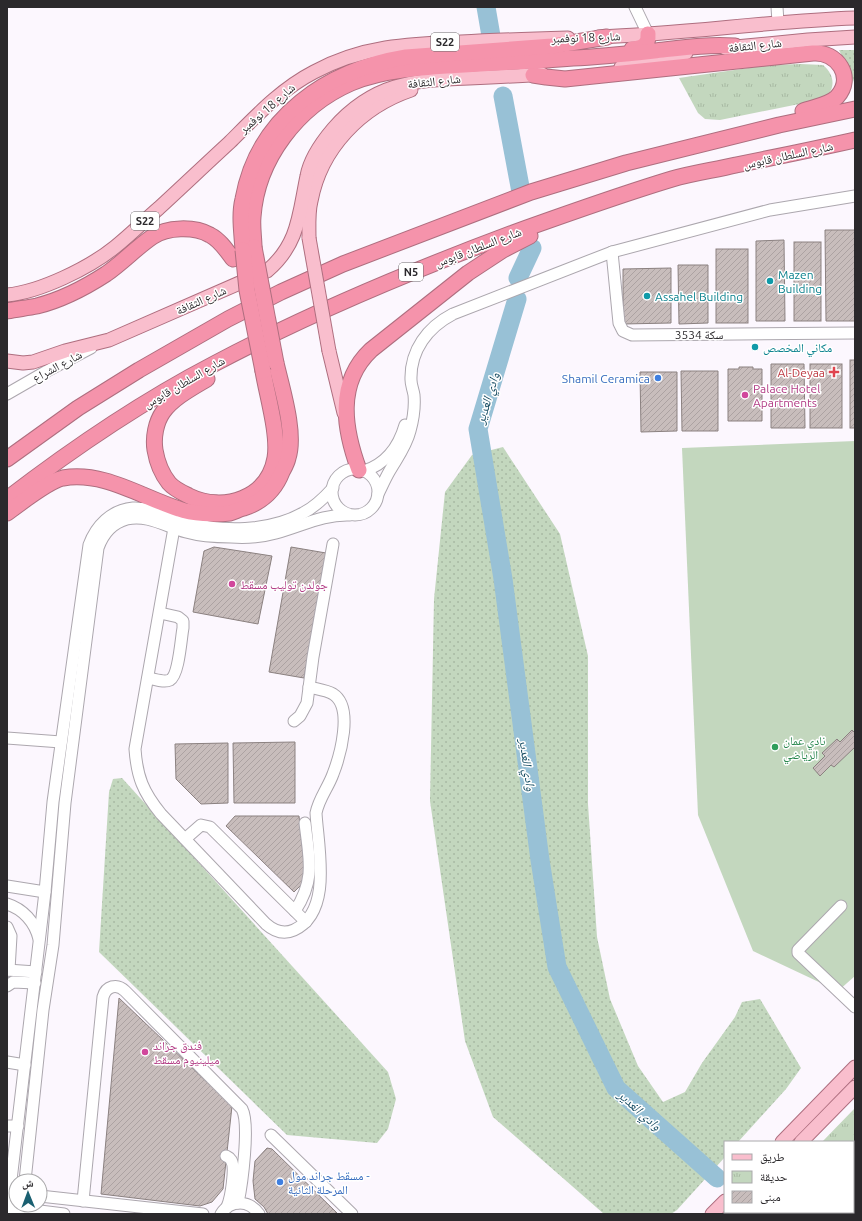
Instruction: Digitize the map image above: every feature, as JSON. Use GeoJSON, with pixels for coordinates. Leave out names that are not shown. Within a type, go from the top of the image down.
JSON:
{"type":"FeatureCollection","features":[{"type":"Feature","properties":{"kind":"highway"},"geometry":{"type":"LineString","coordinates":[[588,57],[602,51],[641,48],[648,42],[648,34]]}},
{"type":"Feature","properties":{"kind":"highway"},"geometry":{"type":"LineString","coordinates":[[307,318],[192,388],[163,412],[157,424],[154,442],[161,470],[170,484],[194,499],[211,503],[228,503],[246,497],[260,488],[268,477],[275,459],[276,445],[263,371],[248,290],[241,221],[242,199],[248,178],[256,158],[266,140],[279,122],[294,107],[325,84],[355,69],[377,62],[400,58],[552,46],[607,37]]}},
{"type":"Feature","properties":{"kind":"highway"},"geometry":{"type":"LineString","coordinates":[[7,513],[44,487],[62,478],[84,478],[107,481],[179,510],[207,513],[230,513],[255,504],[270,493],[279,480],[288,458],[290,439],[288,420],[276,363],[244,252],[253,218],[256,197],[262,176],[271,156],[282,138],[312,107],[352,83],[371,77],[412,69],[588,57],[709,45],[735,46]]}},
{"type":"Feature","properties":{"kind":"highway"},"geometry":{"type":"LineString","coordinates":[[533,75],[566,79],[818,52],[830,55],[834,58],[842,68],[844,79],[841,91],[837,97],[825,104],[792,115],[779,125]]}},
{"type":"Feature","properties":{"kind":"highway"},"geometry":{"type":"LineString","coordinates":[[7,459],[78,408],[146,366],[228,319],[343,264],[531,192],[626,162],[779,125],[855,109]]}},
{"type":"Feature","properties":{"kind":"highway","name":"شارع السلطان قابوس"},"geometry":{"type":"LineString","coordinates":[[7,499],[57,461],[98,433],[212,364],[307,318],[387,282],[456,254],[674,178],[855,140]]}},
{"type":"Feature","properties":{"kind":"highway"},"geometry":{"type":"LineString","coordinates":[[362,470],[352,450],[346,425],[349,387],[356,368],[365,355],[468,273],[503,250],[533,234],[550,220]]}},
{"type":"Feature","properties":{"kind":"highway"},"geometry":{"type":"LineString","coordinates":[[7,311],[37,306],[61,298],[87,285],[107,274],[153,236],[169,230],[199,230],[210,235],[220,243],[244,252]]}},
{"type":"Feature","properties":{"kind":"main road","name":"شارع الثقافة"},"geometry":{"type":"LineString","coordinates":[[648,34],[698,31],[778,22],[855,18]]}},
{"type":"Feature","properties":{"kind":"main road","name":"شارع 18 نوفمبر"},"geometry":{"type":"LineString","coordinates":[[7,295],[32,290],[54,282],[74,273],[114,248],[190,180],[272,100],[299,80],[329,64],[359,53],[402,45],[648,34]]}},
{"type":"Feature","properties":{"kind":"main road","name":"شارع الثقافة"},"geometry":{"type":"LineString","coordinates":[[109,340],[267,271],[276,264],[286,251],[294,236],[308,171],[321,145],[339,122],[361,103],[387,90],[416,81],[430,79],[596,71],[694,52],[735,46],[855,37]]}},
{"type":"Feature","properties":{"kind":"main road"},"geometry":{"type":"LineString","coordinates":[[346,425],[329,351],[309,238],[310,202],[316,179],[328,155],[344,134],[353,124],[379,105],[409,90],[435,83],[470,78]]}},
{"type":"Feature","properties":{"kind":"main road"},"geometry":{"type":"LineString","coordinates":[[7,361],[24,363],[33,362],[66,351],[109,340]]}},
{"type":"Feature","properties":{"kind":"main road"},"geometry":{"type":"LineString","coordinates":[[783,1141],[855,1068]]}},
{"type":"Feature","properties":{"kind":"main road"},"geometry":{"type":"LineString","coordinates":[[802,1141],[854,1090]]}},
{"type":"Feature","properties":{"kind":"main road"},"geometry":{"type":"LineString","coordinates":[[712,1214],[724,1202]]}},
{"type":"Feature","properties":{"kind":"street"},"geometry":{"type":"LineString","coordinates":[[634,7],[648,34]]}},
{"type":"Feature","properties":{"kind":"street"},"geometry":{"type":"LineString","coordinates":[[777,7],[778,22]]}},
{"type":"Feature","properties":{"kind":"street"},"geometry":{"type":"LineString","coordinates":[[350,514],[344,512],[336,504],[332,494],[335,482],[342,474],[353,470],[362,470],[375,467],[384,461],[397,444],[404,428],[408,395],[411,387],[413,362],[419,346],[430,330],[441,321],[453,314],[612,252],[770,210],[855,196]]}},
{"type":"Feature","properties":{"kind":"street","name":"سكة 3534"},"geometry":{"type":"LineString","coordinates":[[612,252],[619,323],[623,331],[632,334],[855,333]]}},
{"type":"Feature","properties":{"kind":"street","name":"شارع الشراع"},"geometry":{"type":"LineString","coordinates":[[7,394],[47,371],[109,340]]}},
{"type":"Feature","properties":{"kind":"street"},"geometry":{"type":"LineString","coordinates":[[26,1173],[43,1010],[53,945],[65,803],[98,548],[104,534],[115,524],[134,518],[147,519],[174,528],[203,535],[247,537],[276,533],[327,516],[350,514],[361,515],[371,509],[377,500],[378,494],[389,472],[402,453],[410,431],[414,410],[414,396],[411,387]]}},
{"type":"Feature","properties":{"kind":"street"},"geometry":{"type":"LineString","coordinates":[[362,470],[369,474],[376,483],[378,494]]}},
{"type":"Feature","properties":{"kind":"street"},"geometry":{"type":"LineString","coordinates":[[13,1173],[13,1126],[25,1065],[45,892],[53,802],[89,545],[92,537],[102,522],[117,512],[133,508],[150,510],[182,521],[204,526],[232,528],[261,526],[284,521],[302,514],[319,502],[333,488]]}},
{"type":"Feature","properties":{"kind":"street"},"geometry":{"type":"LineString","coordinates":[[174,528],[135,749],[136,767],[141,784],[149,800],[271,928],[284,933],[290,932],[306,922],[317,905],[320,884],[316,813],[317,806],[339,758],[343,739],[344,709],[340,700],[332,694],[309,688]]}},
{"type":"Feature","properties":{"kind":"street"},"geometry":{"type":"LineString","coordinates":[[294,720],[300,716],[307,703],[333,544]]}},
{"type":"Feature","properties":{"kind":"street"},"geometry":{"type":"LineString","coordinates":[[148,678],[166,681],[170,680],[173,678],[176,670],[184,624],[178,617],[160,612]]}},
{"type":"Feature","properties":{"kind":"street"},"geometry":{"type":"LineString","coordinates":[[7,738],[61,742]]}},
{"type":"Feature","properties":{"kind":"street"},"geometry":{"type":"LineString","coordinates":[[295,911],[308,885],[309,863],[305,823]]}},
{"type":"Feature","properties":{"kind":"street"},"geometry":{"type":"LineString","coordinates":[[185,839],[201,825],[210,827],[306,922]]}},
{"type":"Feature","properties":{"kind":"street"},"geometry":{"type":"LineString","coordinates":[[7,886],[45,892]]}},
{"type":"Feature","properties":{"kind":"street"},"geometry":{"type":"LineString","coordinates":[[7,904],[17,908],[28,917],[35,929],[39,942]]}},
{"type":"Feature","properties":{"kind":"street"},"geometry":{"type":"LineString","coordinates":[[841,906],[798,950],[798,953],[855,1007]]}},
{"type":"Feature","properties":{"kind":"street"},"geometry":{"type":"LineString","coordinates":[[7,927],[11,936],[8,970],[35,978]]}},
{"type":"Feature","properties":{"kind":"street"},"geometry":{"type":"LineString","coordinates":[[7,986],[13,982],[35,978]]}},
{"type":"Feature","properties":{"kind":"street"},"geometry":{"type":"LineString","coordinates":[[83,1201],[102,997],[106,989],[118,986],[125,991],[242,1109],[246,1122],[242,1184],[238,1203]]}},
{"type":"Feature","properties":{"kind":"street"},"geometry":{"type":"LineString","coordinates":[[7,1062],[25,1065]]}},
{"type":"Feature","properties":{"kind":"street"},"geometry":{"type":"LineString","coordinates":[[271,1135],[352,1214]]}},
{"type":"Feature","properties":{"kind":"street"},"geometry":{"type":"LineString","coordinates":[[224,1210],[232,1190],[232,1164],[230,1159],[226,1156]]}},
{"type":"Feature","properties":{"kind":"street"},"geometry":{"type":"LineString","coordinates":[[48,1197],[204,1214]]}},
{"type":"Feature","properties":{"kind":"street"},"geometry":{"type":"LineString","coordinates":[[224,1210],[238,1203],[245,1203],[251,1206],[259,1214]]}},
{"type":"Feature","properties":{"kind":"street"},"geometry":{"type":"LineString","coordinates":[[48,1212],[64,1214]]}},
{"type":"Feature","properties":{"kind":"green space"},"geometry":{"type":"Polygon","coordinates":[[[839,50],[855,50],[855,84],[839,50]]]}},
{"type":"Feature","properties":{"kind":"green space"},"geometry":{"type":"Polygon","coordinates":[[[770,65],[823,65],[830,73],[832,78],[831,91],[824,99],[720,120],[705,119],[698,113],[679,78],[770,65]]]}},
{"type":"Feature","properties":{"kind":"green space","name":"نادي عمان الرياضي"},"geometry":{"type":"Polygon","coordinates":[[[855,441],[855,976],[838,991],[753,951],[698,815],[682,448],[855,441]]]}},
{"type":"Feature","properties":{"kind":"green space"},"geometry":{"type":"Polygon","coordinates":[[[503,447],[560,534],[588,656],[588,804],[597,937],[610,999],[638,1066],[663,1102],[685,1092],[702,1063],[735,1017],[742,1002],[760,999],[801,1068],[786,1089],[739,1141],[724,1141],[724,1158],[677,1210],[671,1214],[604,1214],[493,1117],[465,1041],[430,801],[434,599],[445,492],[472,455],[503,447]]]}},
{"type":"Feature","properties":{"kind":"green space"},"geometry":{"type":"Polygon","coordinates":[[[122,778],[388,1072],[396,1099],[388,1129],[377,1143],[287,1135],[99,952],[109,792],[113,779],[122,778]]]}},
{"type":"Feature","properties":{"kind":"green space"},"geometry":{"type":"Polygon","coordinates":[[[855,1108],[855,1214],[751,1214],[854,1213],[854,1141],[823,1141],[855,1108]]]}},
{"type":"Feature","properties":{"kind":"building"},"geometry":{"type":"Polygon","coordinates":[[[825,230],[855,230],[855,321],[826,321],[825,230]]]}},
{"type":"Feature","properties":{"kind":"building","name":"Mazen Building"},"geometry":{"type":"Polygon","coordinates":[[[784,240],[785,321],[756,321],[756,241],[784,240]]]}},
{"type":"Feature","properties":{"kind":"building"},"geometry":{"type":"Polygon","coordinates":[[[794,242],[821,242],[821,321],[794,321],[794,242]]]}},
{"type":"Feature","properties":{"kind":"building"},"geometry":{"type":"Polygon","coordinates":[[[716,249],[748,249],[748,323],[716,323],[716,249]]]}},
{"type":"Feature","properties":{"kind":"building"},"geometry":{"type":"Polygon","coordinates":[[[678,265],[708,265],[708,323],[679,324],[678,265]]]}},
{"type":"Feature","properties":{"kind":"building","name":"Assahel Building"},"geometry":{"type":"Polygon","coordinates":[[[671,268],[671,323],[623,324],[623,269],[671,268]]]}},
{"type":"Feature","properties":{"kind":"building"},"geometry":{"type":"Polygon","coordinates":[[[850,360],[855,360],[855,428],[850,428],[850,360]]]}},
{"type":"Feature","properties":{"kind":"building"},"geometry":{"type":"Polygon","coordinates":[[[771,364],[804,364],[805,428],[771,428],[771,364]]]}},
{"type":"Feature","properties":{"kind":"building"},"geometry":{"type":"Polygon","coordinates":[[[810,364],[842,364],[842,428],[810,428],[810,364]]]}},
{"type":"Feature","properties":{"kind":"building","name":"Palace Hotel Apartments"},"geometry":{"type":"Polygon","coordinates":[[[739,367],[753,367],[753,369],[762,369],[762,421],[728,421],[728,369],[739,369],[739,367]]]}},
{"type":"Feature","properties":{"kind":"building"},"geometry":{"type":"Polygon","coordinates":[[[681,371],[718,371],[718,431],[682,431],[681,371]]]}},
{"type":"Feature","properties":{"kind":"building"},"geometry":{"type":"Polygon","coordinates":[[[640,372],[677,372],[677,431],[641,432],[640,372]]]}},
{"type":"Feature","properties":{"kind":"building","name":"جولدن توليب مسقط"},"geometry":{"type":"Polygon","coordinates":[[[214,547],[272,556],[258,624],[193,612],[204,551],[214,547]]]}},
{"type":"Feature","properties":{"kind":"building"},"geometry":{"type":"Polygon","coordinates":[[[291,547],[326,553],[304,678],[269,672],[291,547]]]}},
{"type":"Feature","properties":{"kind":"building"},"geometry":{"type":"Polygon","coordinates":[[[852,730],[855,733],[855,747],[834,767],[831,765],[820,776],[813,768],[825,756],[822,753],[837,739],[840,742],[852,730]]]}},
{"type":"Feature","properties":{"kind":"building"},"geometry":{"type":"Polygon","coordinates":[[[295,742],[295,803],[234,803],[233,743],[295,742]]]}},
{"type":"Feature","properties":{"kind":"building"},"geometry":{"type":"Polygon","coordinates":[[[228,743],[228,803],[201,804],[176,779],[175,744],[228,743]]]}},
{"type":"Feature","properties":{"kind":"building"},"geometry":{"type":"Polygon","coordinates":[[[235,816],[299,816],[306,880],[294,892],[226,826],[235,816]]]}},
{"type":"Feature","properties":{"kind":"building","name":"فندق جراند ميلينيوم مسقط"},"geometry":{"type":"Polygon","coordinates":[[[119,998],[232,1106],[223,1189],[212,1202],[200,1206],[101,1194],[119,998]]]}},
{"type":"Feature","properties":{"kind":"building","name":"مسقط جراند مول - المرحلة الثانية"},"geometry":{"type":"Polygon","coordinates":[[[267,1148],[272,1149],[338,1214],[268,1214],[264,1207],[255,1199],[253,1181],[255,1161],[267,1148]]]}},
{"type":"Feature","properties":{"kind":"waterway","name":"وادي الغدير"},"geometry":{"type":"LineString","coordinates":[[486,7],[491,36]]}},
{"type":"Feature","properties":{"kind":"waterway","name":"وادي الغدير"},"geometry":{"type":"LineString","coordinates":[[503,96],[521,192]]}},
{"type":"Feature","properties":{"kind":"waterway","name":"وادي الغدير"},"geometry":{"type":"LineString","coordinates":[[518,278],[532,248]]}},
{"type":"Feature","properties":{"kind":"waterway","name":"وادي الغدير"},"geometry":{"type":"LineString","coordinates":[[517,299],[478,429],[503,579],[540,860],[557,967],[616,1088],[717,1178]]}},
{"type":"Feature","properties":{"kind":"place","name":"Mazen Building"},"geometry":{"type":"Point","coordinates":[770,281]}},
{"type":"Feature","properties":{"kind":"place","name":"Assahel Building"},"geometry":{"type":"Point","coordinates":[647,296]}},
{"type":"Feature","properties":{"kind":"place","name":"مكاني المخصص"},"geometry":{"type":"Point","coordinates":[755,347]}},
{"type":"Feature","properties":{"kind":"place","name":"Al-Deyaa"},"geometry":{"type":"Point","coordinates":[834,372]}},
{"type":"Feature","properties":{"kind":"place","name":"Shamil Ceramica"},"geometry":{"type":"Point","coordinates":[658,378]}},
{"type":"Feature","properties":{"kind":"place","name":"Palace Hotel Apartments"},"geometry":{"type":"Point","coordinates":[745,395]}},
{"type":"Feature","properties":{"kind":"place","name":"جولدن توليب مسقط"},"geometry":{"type":"Point","coordinates":[232,584]}},
{"type":"Feature","properties":{"kind":"place","name":"نادي عمان الرياضي"},"geometry":{"type":"Point","coordinates":[775,747]}},
{"type":"Feature","properties":{"kind":"place","name":"فندق جراند ميلينيوم مسقط"},"geometry":{"type":"Point","coordinates":[145,1052]}},
{"type":"Feature","properties":{"kind":"place","name":"مسقط جراند مول - المرحلة الثانية"},"geometry":{"type":"Point","coordinates":[280,1182]}}]}
